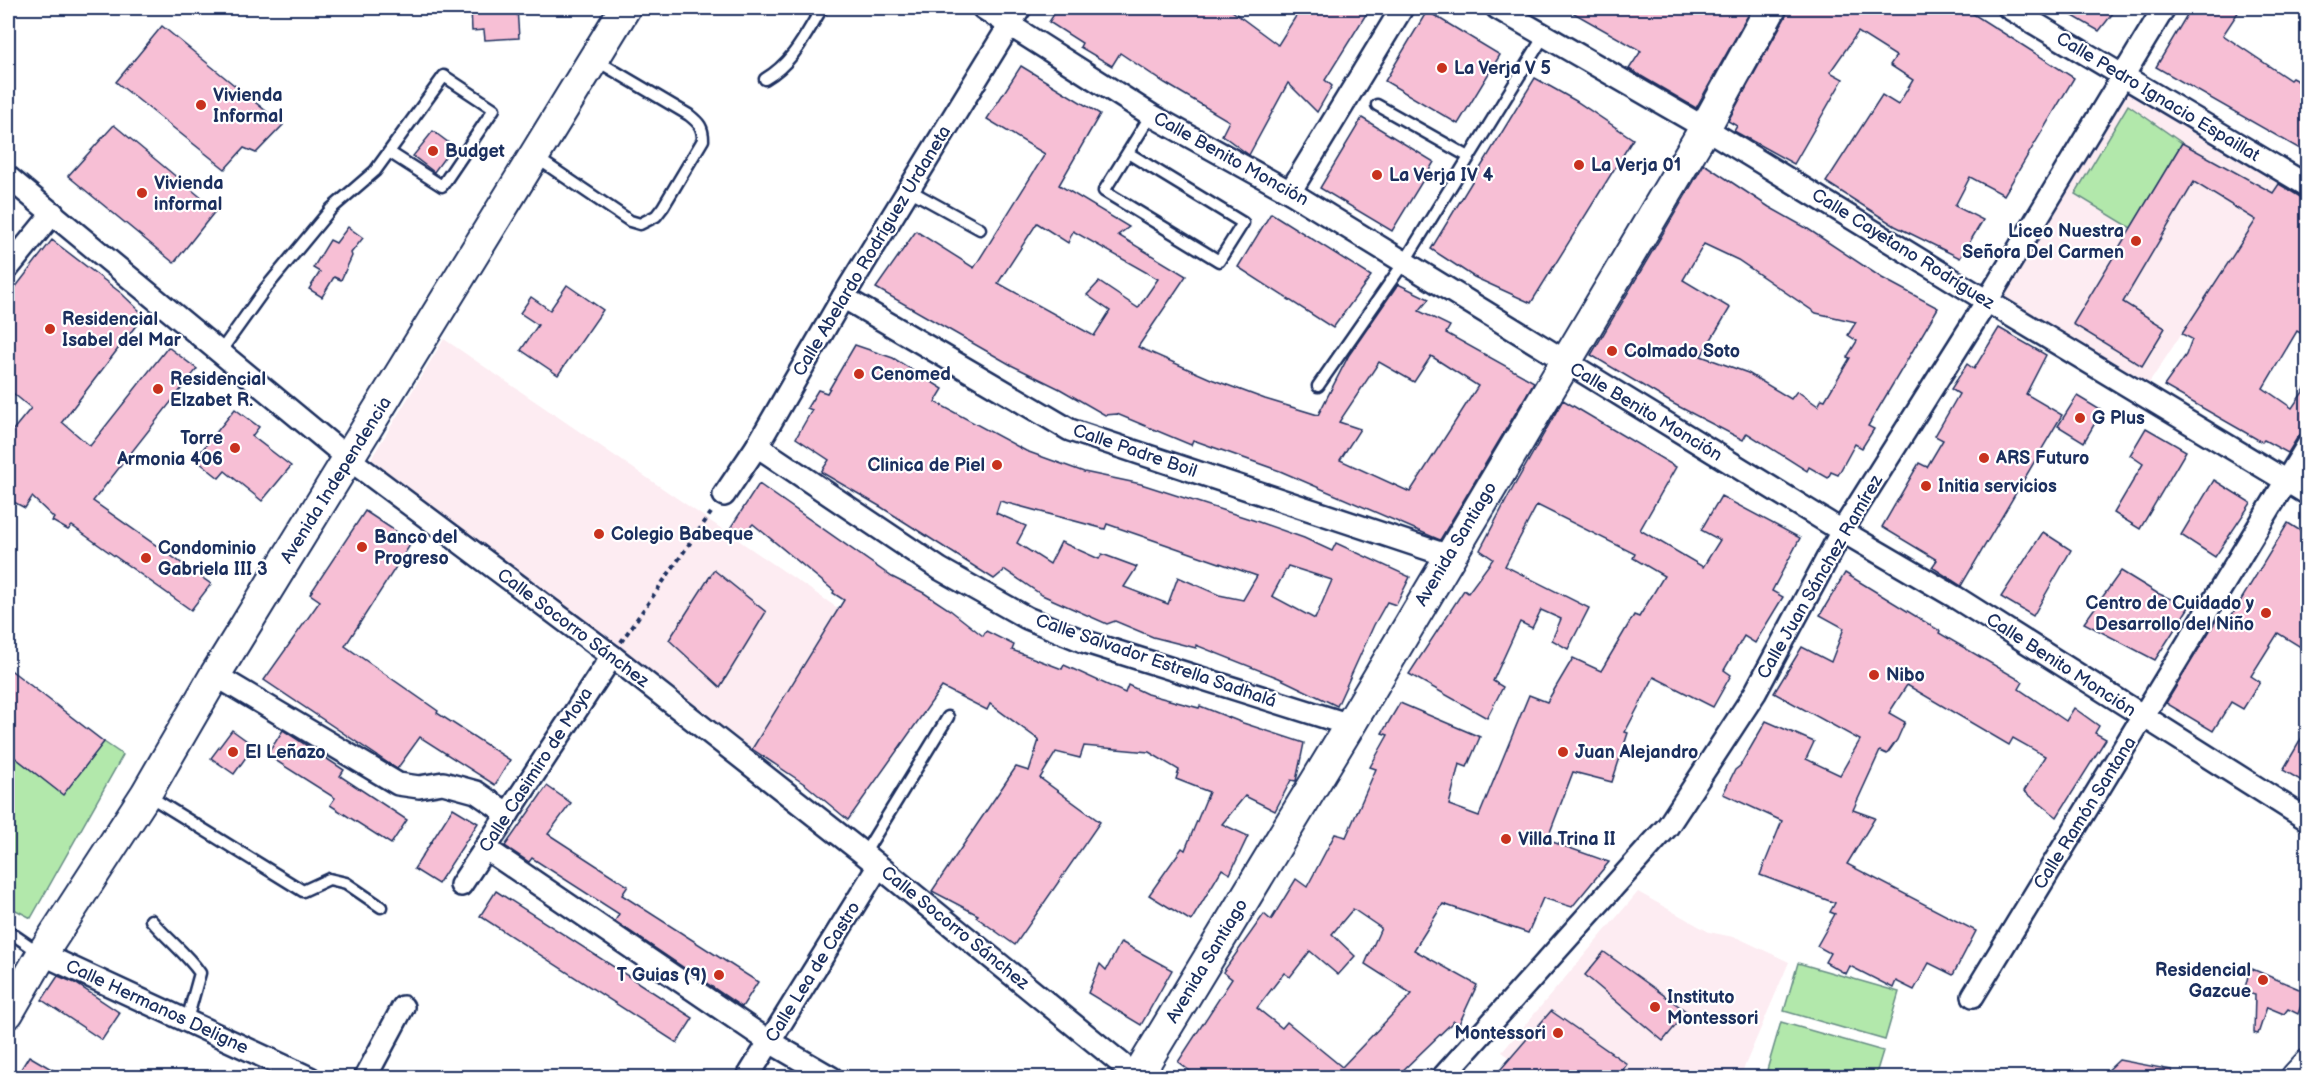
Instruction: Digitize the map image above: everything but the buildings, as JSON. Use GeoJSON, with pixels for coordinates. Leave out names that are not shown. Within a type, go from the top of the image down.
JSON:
{"type":"FeatureCollection","features":[{"type":"Feature","properties":{"kind":"main road","name":"Avenida Independencia"},"geometry":{"type":"LineString","coordinates":[[8,1013],[42,954],[146,794],[216,675],[625,8]]}},
{"type":"Feature","properties":{"kind":"main road","name":"Avenida Santiago"},"geometry":{"type":"LineString","coordinates":[[1138,1077],[1705,128],[1771,8]]}},
{"type":"Feature","properties":{"kind":"main road"},"geometry":{"type":"LineString","coordinates":[[2296,1077],[2307,1065]]}},
{"type":"Feature","properties":{"kind":"street","name":"Calle Benito Monción"},"geometry":{"type":"LineString","coordinates":[[983,8],[1015,16],[1151,115],[1290,192],[1405,261],[1565,362],[1955,597],[2307,820]]}},
{"type":"Feature","properties":{"kind":"street"},"geometry":{"type":"LineString","coordinates":[[1290,192],[1402,8]]}},
{"type":"Feature","properties":{"kind":"street","name":"Calle Cayetano Rodríguez"},"geometry":{"type":"LineString","coordinates":[[1497,8],[1705,128],[1987,302],[2307,494]]}},
{"type":"Feature","properties":{"kind":"street","name":"Calle Pedro Ignacio Espaillat"},"geometry":{"type":"LineString","coordinates":[[2009,8],[2307,186]]}},
{"type":"Feature","properties":{"kind":"street","name":"Calle Juan Sánchez Ramírez"},"geometry":{"type":"LineString","coordinates":[[1442,1077],[1668,826],[1755,693],[1842,531],[1987,302],[2164,8]]}},
{"type":"Feature","properties":{"kind":"street","name":"Calle Abelardo Rodríguez Urdaneta"},"geometry":{"type":"LineString","coordinates":[[724,495],[757,446],[843,297],[1015,16]]}},
{"type":"Feature","properties":{"kind":"street","name":"Calle Socorro Sánchez"},"geometry":{"type":"LineString","coordinates":[[8,177],[349,459],[612,656],[1138,1077]]}},
{"type":"Feature","properties":{"kind":"street"},"geometry":{"type":"LineString","coordinates":[[8,268],[53,213]]}},
{"type":"Feature","properties":{"kind":"street","name":"Calle Padre Boil"},"geometry":{"type":"LineString","coordinates":[[843,297],[1070,430],[1449,556]]}},
{"type":"Feature","properties":{"kind":"street","name":"Calle Ramón Santana"},"geometry":{"type":"LineString","coordinates":[[1973,996],[2307,445]]}},
{"type":"Feature","properties":{"kind":"street","name":"Calle Salvador Estrella Sadhalá"},"geometry":{"type":"LineString","coordinates":[[757,446],[940,569],[1027,618],[1083,641],[1350,725]]}},
{"type":"Feature","properties":{"kind":"street","name":"Calle Casimiro de Moya"},"geometry":{"type":"LineString","coordinates":[[461,885],[612,656]]}},
{"type":"Feature","properties":{"kind":"street"},"geometry":{"type":"LineString","coordinates":[[216,675],[398,784],[419,787],[443,783],[476,792],[508,814]]}},
{"type":"Feature","properties":{"kind":"street"},"geometry":{"type":"LineString","coordinates":[[485,848],[770,1041],[832,1077]]}},
{"type":"Feature","properties":{"kind":"street","name":"Calle Lea de Castro"},"geometry":{"type":"LineString","coordinates":[[747,1077],[770,1041],[871,861]]}},
{"type":"Feature","properties":{"kind":"street","name":"Calle Hermanos Deligne"},"geometry":{"type":"LineString","coordinates":[[42,954],[310,1077]]}},
{"type":"Feature","properties":{"kind":"street"},"geometry":{"type":"LineString","coordinates":[[365,1077],[403,1007]]}},
{"type":"Feature","properties":{"kind":"lane"},"geometry":{"type":"LineString","coordinates":[[765,79],[778,72],[792,57],[822,8]]}},
{"type":"Feature","properties":{"kind":"lane"},"geometry":{"type":"LineString","coordinates":[[1318,386],[1405,261],[1544,36]]}},
{"type":"Feature","properties":{"kind":"lane"},"geometry":{"type":"LineString","coordinates":[[534,156],[630,221],[640,224],[649,220],[663,207],[703,140],[703,130],[699,123],[689,115],[594,59]]}},
{"type":"Feature","properties":{"kind":"lane"},"geometry":{"type":"LineString","coordinates":[[220,352],[265,289],[331,209],[375,171],[444,76],[494,109],[442,186],[389,152]]}},
{"type":"Feature","properties":{"kind":"lane"},"geometry":{"type":"LineString","coordinates":[[1377,105],[1468,157]]}},
{"type":"Feature","properties":{"kind":"lane"},"geometry":{"type":"LineString","coordinates":[[1128,153],[1243,223],[1219,261],[1104,191],[1151,115]]}},
{"type":"Feature","properties":{"kind":"lane"},"geometry":{"type":"LineString","coordinates":[[909,190],[980,229]]}},
{"type":"Feature","properties":{"kind":"lane"},"geometry":{"type":"LineString","coordinates":[[871,861],[948,717]]}},
{"type":"Feature","properties":{"kind":"lane"},"geometry":{"type":"LineString","coordinates":[[146,794],[303,891],[329,879],[346,884],[381,907]]}},
{"type":"Feature","properties":{"kind":"lane"},"geometry":{"type":"LineString","coordinates":[[151,920],[166,938],[188,957],[200,973],[186,1020]]}},
{"type":"Feature","properties":{"kind":"lane","name":"Calle Hermanos Deligne"},"geometry":{"type":"LineString","coordinates":[[8,931],[42,954]]}},
{"type":"Feature","properties":{"kind":"path"},"geometry":{"type":"LineString","coordinates":[[612,656],[724,495]]}},
{"type":"Feature","properties":{"kind":"shaded area","name":"Liceo Nuestra Señora Del Carmen"},"geometry":{"type":"Polygon","coordinates":[[[2124,87],[2279,184],[2146,388],[1996,298],[2124,87]]]}},
{"type":"Feature","properties":{"kind":"shaded area","name":"Colegio Babeque"},"geometry":{"type":"Polygon","coordinates":[[[444,339],[839,609],[752,749],[371,459],[444,339]]]}},
{"type":"Feature","properties":{"kind":"shaded area","name":"Instituto Montessori"},"geometry":{"type":"Polygon","coordinates":[[[1638,892],[1709,932],[1738,938],[1789,962],[1740,1077],[1538,1077],[1502,1052],[1638,892]]]}},
{"type":"Feature","properties":{"kind":"green space"},"geometry":{"type":"Polygon","coordinates":[[[2128,105],[2182,143],[2131,228],[2075,194],[2128,105]]]}},
{"type":"Feature","properties":{"kind":"green space"},"geometry":{"type":"Polygon","coordinates":[[[104,742],[123,755],[31,918],[8,906],[8,752],[63,794],[104,742]]]}},
{"type":"Feature","properties":{"kind":"green space"},"geometry":{"type":"Polygon","coordinates":[[[1798,963],[1899,992],[1885,1040],[1784,1011],[1798,963]]]}},
{"type":"Feature","properties":{"kind":"green space"},"geometry":{"type":"Polygon","coordinates":[[[1781,1022],[1883,1051],[1875,1077],[1793,1077],[1767,1070],[1781,1022]]]}},
{"type":"Feature","properties":{"kind":"place","name":"La Verja V 5"},"geometry":{"type":"Point","coordinates":[1442,68]}},
{"type":"Feature","properties":{"kind":"place","name":"Vivienda Informal"},"geometry":{"type":"Point","coordinates":[201,105]}},
{"type":"Feature","properties":{"kind":"place","name":"Budget"},"geometry":{"type":"Point","coordinates":[433,151]}},
{"type":"Feature","properties":{"kind":"place","name":"La Verja 01"},"geometry":{"type":"Point","coordinates":[1579,165]}},
{"type":"Feature","properties":{"kind":"place","name":"La Verja IV 4"},"geometry":{"type":"Point","coordinates":[1377,175]}},
{"type":"Feature","properties":{"kind":"place","name":"Vivienda informal"},"geometry":{"type":"Point","coordinates":[142,193]}},
{"type":"Feature","properties":{"kind":"place","name":"Liceo Nuestra Señora Del Carmen"},"geometry":{"type":"Point","coordinates":[2136,241]}},
{"type":"Feature","properties":{"kind":"place","name":"Residencial Isabel del Mar"},"geometry":{"type":"Point","coordinates":[50,329]}},
{"type":"Feature","properties":{"kind":"place","name":"Colmado Soto"},"geometry":{"type":"Point","coordinates":[1612,351]}},
{"type":"Feature","properties":{"kind":"place","name":"Cenomed"},"geometry":{"type":"Point","coordinates":[859,374]}},
{"type":"Feature","properties":{"kind":"place","name":"Residencial Elzabet R."},"geometry":{"type":"Point","coordinates":[158,389]}},
{"type":"Feature","properties":{"kind":"place","name":"G Plus"},"geometry":{"type":"Point","coordinates":[2080,418]}},
{"type":"Feature","properties":{"kind":"place","name":"Torre Armonia 406"},"geometry":{"type":"Point","coordinates":[235,448]}},
{"type":"Feature","properties":{"kind":"place","name":"ARS Futuro"},"geometry":{"type":"Point","coordinates":[1984,458]}},
{"type":"Feature","properties":{"kind":"place","name":"Clinica de Piel"},"geometry":{"type":"Point","coordinates":[997,465]}},
{"type":"Feature","properties":{"kind":"place","name":"Initia servicios"},"geometry":{"type":"Point","coordinates":[1926,486]}},
{"type":"Feature","properties":{"kind":"place","name":"Colegio Babeque"},"geometry":{"type":"Point","coordinates":[599,534]}},
{"type":"Feature","properties":{"kind":"place","name":"Banco del Progreso"},"geometry":{"type":"Point","coordinates":[362,547]}},
{"type":"Feature","properties":{"kind":"place","name":"Condominio Gabriela III 3"},"geometry":{"type":"Point","coordinates":[146,558]}},
{"type":"Feature","properties":{"kind":"place","name":"Centro de Cuidado y Desarrollo del Niño"},"geometry":{"type":"Point","coordinates":[2266,613]}},
{"type":"Feature","properties":{"kind":"place","name":"Nibo"},"geometry":{"type":"Point","coordinates":[1874,675]}},
{"type":"Feature","properties":{"kind":"place","name":"El Leñazo"},"geometry":{"type":"Point","coordinates":[233,752]}},
{"type":"Feature","properties":{"kind":"place","name":"Juan Alejandro"},"geometry":{"type":"Point","coordinates":[1563,752]}},
{"type":"Feature","properties":{"kind":"place","name":"Villa Trina II"},"geometry":{"type":"Point","coordinates":[1506,839]}},
{"type":"Feature","properties":{"kind":"place","name":"T Guias (9)"},"geometry":{"type":"Point","coordinates":[719,975]}},
{"type":"Feature","properties":{"kind":"place","name":"Residencial Gazcue"},"geometry":{"type":"Point","coordinates":[2263,980]}},
{"type":"Feature","properties":{"kind":"place","name":"Instituto Montessori"},"geometry":{"type":"Point","coordinates":[1655,1007]}},
{"type":"Feature","properties":{"kind":"place","name":"Montessori"},"geometry":{"type":"Point","coordinates":[1558,1033]}}]}
